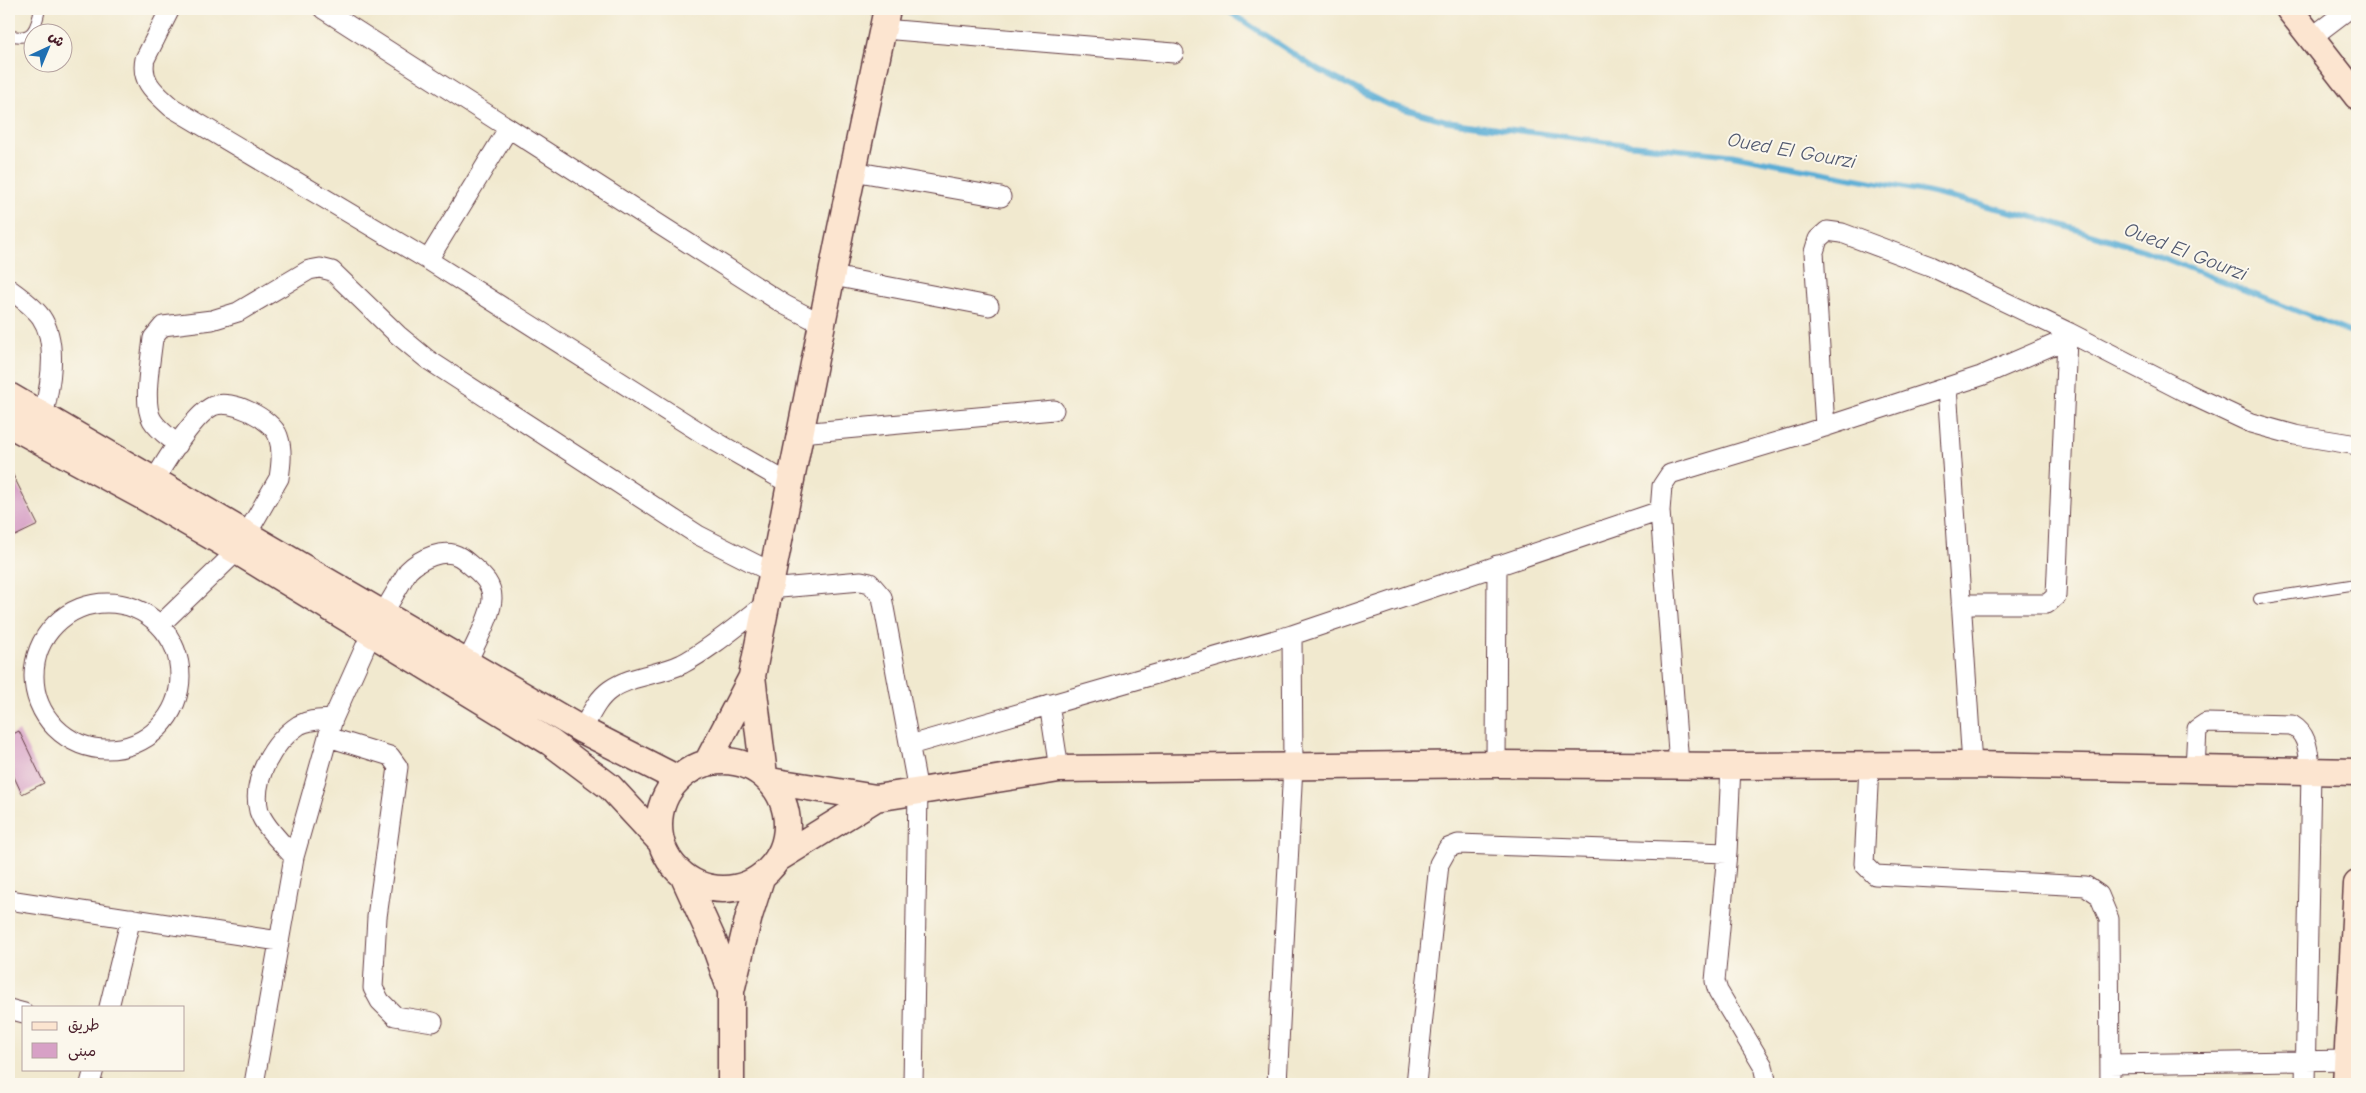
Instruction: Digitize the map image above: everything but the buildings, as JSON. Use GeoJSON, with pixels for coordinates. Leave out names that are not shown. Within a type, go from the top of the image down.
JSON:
{"type":"FeatureCollection","features":[{"type":"Feature","properties":{"kind":"main road"},"geometry":{"type":"LineString","coordinates":[[2289,9],[2357,96]]}},
{"type":"Feature","properties":{"kind":"main road"},"geometry":{"type":"LineString","coordinates":[[707,763],[752,676],[885,19]]}},
{"type":"Feature","properties":{"kind":"main road"},"geometry":{"type":"LineString","coordinates":[[9,396],[43,416],[149,489],[376,624],[571,756],[622,799],[660,842],[669,861],[684,877],[708,928],[731,991]]}},
{"type":"Feature","properties":{"kind":"main road"},"geometry":{"type":"LineString","coordinates":[[9,424],[149,489]]}},
{"type":"Feature","properties":{"kind":"main road"},"geometry":{"type":"LineString","coordinates":[[376,624],[467,662],[582,730],[678,778]]}},
{"type":"Feature","properties":{"kind":"main road"},"geometry":{"type":"LineString","coordinates":[[752,676],[767,778]]}},
{"type":"Feature","properties":{"kind":"main road"},"geometry":{"type":"LineString","coordinates":[[660,842],[658,819],[665,797],[678,778],[692,769],[707,763],[727,760],[746,765],[767,778],[780,794],[786,810],[788,826],[786,843],[779,858]]}},
{"type":"Feature","properties":{"kind":"main road"},"geometry":{"type":"LineString","coordinates":[[767,778],[876,798],[1059,769],[1496,764],[1869,767],[1972,765],[2357,772]]}},
{"type":"Feature","properties":{"kind":"main road"},"geometry":{"type":"LineString","coordinates":[[684,877],[708,889],[736,889],[761,878],[779,858],[876,798]]}},
{"type":"Feature","properties":{"kind":"main road"},"geometry":{"type":"LineString","coordinates":[[731,1084],[731,991],[744,934],[761,878]]}},
{"type":"Feature","properties":{"kind":"main road"},"geometry":{"type":"LineString","coordinates":[[2346,1072],[2357,884]]}},
{"type":"Feature","properties":{"kind":"street"},"geometry":{"type":"LineString","coordinates":[[170,9],[143,66],[148,84],[172,107],[428,260],[706,436],[790,484]]}},
{"type":"Feature","properties":{"kind":"street"},"geometry":{"type":"LineString","coordinates":[[323,9],[785,305],[824,325]]}},
{"type":"Feature","properties":{"kind":"street"},"geometry":{"type":"LineString","coordinates":[[2312,37],[2349,9]]}},
{"type":"Feature","properties":{"kind":"street"},"geometry":{"type":"LineString","coordinates":[[885,19],[1174,53]]}},
{"type":"Feature","properties":{"kind":"street"},"geometry":{"type":"LineString","coordinates":[[428,260],[508,129]]}},
{"type":"Feature","properties":{"kind":"street"},"geometry":{"type":"LineString","coordinates":[[853,170],[1001,197]]}},
{"type":"Feature","properties":{"kind":"street"},"geometry":{"type":"LineString","coordinates":[[1825,427],[1814,252],[1818,238],[1827,232],[1842,233],[1930,266],[2067,335],[2251,422],[2295,435],[2357,445]]}},
{"type":"Feature","properties":{"kind":"street"},"geometry":{"type":"LineString","coordinates":[[178,445],[156,425],[147,408],[153,338],[157,331],[163,326],[212,320],[238,312],[304,273],[320,268],[332,271],[398,336],[427,359],[698,535],[769,589]]}},
{"type":"Feature","properties":{"kind":"street"},"geometry":{"type":"LineString","coordinates":[[833,276],[989,306]]}},
{"type":"Feature","properties":{"kind":"street"},"geometry":{"type":"LineString","coordinates":[[9,289],[41,317],[50,340],[52,377],[43,416]]}},
{"type":"Feature","properties":{"kind":"street"},"geometry":{"type":"LineString","coordinates":[[1679,765],[1660,511],[1662,486],[1670,474],[1825,427],[1981,376],[2067,335]]}},
{"type":"Feature","properties":{"kind":"street"},"geometry":{"type":"LineString","coordinates":[[1961,604],[2047,604],[2056,596],[2067,335]]}},
{"type":"Feature","properties":{"kind":"street"},"geometry":{"type":"LineString","coordinates":[[1947,387],[1972,765]]}},
{"type":"Feature","properties":{"kind":"street"},"geometry":{"type":"LineString","coordinates":[[149,489],[178,445],[204,413],[213,406],[227,403],[239,406],[272,426],[278,435],[282,465],[279,478],[242,543],[160,625]]}},
{"type":"Feature","properties":{"kind":"street"},"geometry":{"type":"LineString","coordinates":[[800,433],[1054,410]]}},
{"type":"Feature","properties":{"kind":"street"},"geometry":{"type":"LineString","coordinates":[[910,744],[1292,635],[1660,511]]}},
{"type":"Feature","properties":{"kind":"street"},"geometry":{"type":"LineString","coordinates":[[254,1084],[294,856],[330,728],[376,624],[408,571],[417,563],[440,553],[459,556],[485,578],[492,598],[490,609],[467,662]]}},
{"type":"Feature","properties":{"kind":"street"},"geometry":{"type":"LineString","coordinates":[[1496,764],[1497,565]]}},
{"type":"Feature","properties":{"kind":"street"},"geometry":{"type":"LineString","coordinates":[[582,730],[599,701],[610,690],[624,682],[664,672],[697,656],[769,589],[861,581],[870,582],[876,588],[882,597],[918,791],[913,1084]]}},
{"type":"Feature","properties":{"kind":"street"},"geometry":{"type":"LineString","coordinates":[[104,603],[134,608],[148,615],[160,625],[176,650],[181,681],[179,696],[173,710],[159,729],[140,742],[111,750],[81,745],[55,728],[39,702],[34,679],[36,656],[50,629],[74,610],[104,603]]}},
{"type":"Feature","properties":{"kind":"street"},"geometry":{"type":"LineString","coordinates":[[1277,1084],[1292,765],[1292,635]]}},
{"type":"Feature","properties":{"kind":"street"},"geometry":{"type":"LineString","coordinates":[[1049,704],[1059,769]]}},
{"type":"Feature","properties":{"kind":"street"},"geometry":{"type":"LineString","coordinates":[[294,856],[260,812],[258,802],[261,775],[267,759],[291,732],[300,725],[313,720],[390,756],[398,767],[378,917],[373,988],[380,1001],[396,1016],[433,1022]]}},
{"type":"Feature","properties":{"kind":"street"},"geometry":{"type":"LineString","coordinates":[[2195,769],[2197,729],[2206,723],[2292,725],[2300,730],[2306,738],[2311,771],[2304,1084]]}},
{"type":"Feature","properties":{"kind":"street"},"geometry":{"type":"LineString","coordinates":[[1730,766],[1727,853],[1715,981],[1718,991],[1763,1066],[1767,1084]]}},
{"type":"Feature","properties":{"kind":"street"},"geometry":{"type":"LineString","coordinates":[[1869,767],[1864,864],[1876,875],[2086,886],[2098,894],[2109,919],[2110,1084]]}},
{"type":"Feature","properties":{"kind":"street"},"geometry":{"type":"LineString","coordinates":[[1416,1084],[1440,864],[1448,848],[1458,844],[1727,853]]}},
{"type":"Feature","properties":{"kind":"street"},"geometry":{"type":"LineString","coordinates":[[9,900],[279,941]]}},
{"type":"Feature","properties":{"kind":"street"},"geometry":{"type":"LineString","coordinates":[[109,1006],[131,918]]}},
{"type":"Feature","properties":{"kind":"street"},"geometry":{"type":"LineString","coordinates":[[9,1009],[22,1012]]}},
{"type":"Feature","properties":{"kind":"street"},"geometry":{"type":"LineString","coordinates":[[2110,1064],[2305,1061],[2346,1072]]}},
{"type":"Feature","properties":{"kind":"street"},"geometry":{"type":"LineString","coordinates":[[90,1084],[94,1070]]}},
{"type":"Feature","properties":{"kind":"lane"},"geometry":{"type":"LineString","coordinates":[[9,35],[20,39],[30,35],[37,24],[40,9]]}},
{"type":"Feature","properties":{"kind":"lane"},"geometry":{"type":"LineString","coordinates":[[2259,600],[2357,584]]}},
{"type":"Feature","properties":{"kind":"waterway","name":"Oued El Gourzi"},"geometry":{"type":"LineString","coordinates":[[1225,9],[1315,68],[1386,104],[1447,121],[1605,142],[1731,155],[1927,192],[2042,219],[2146,251],[2357,335]]}}]}
